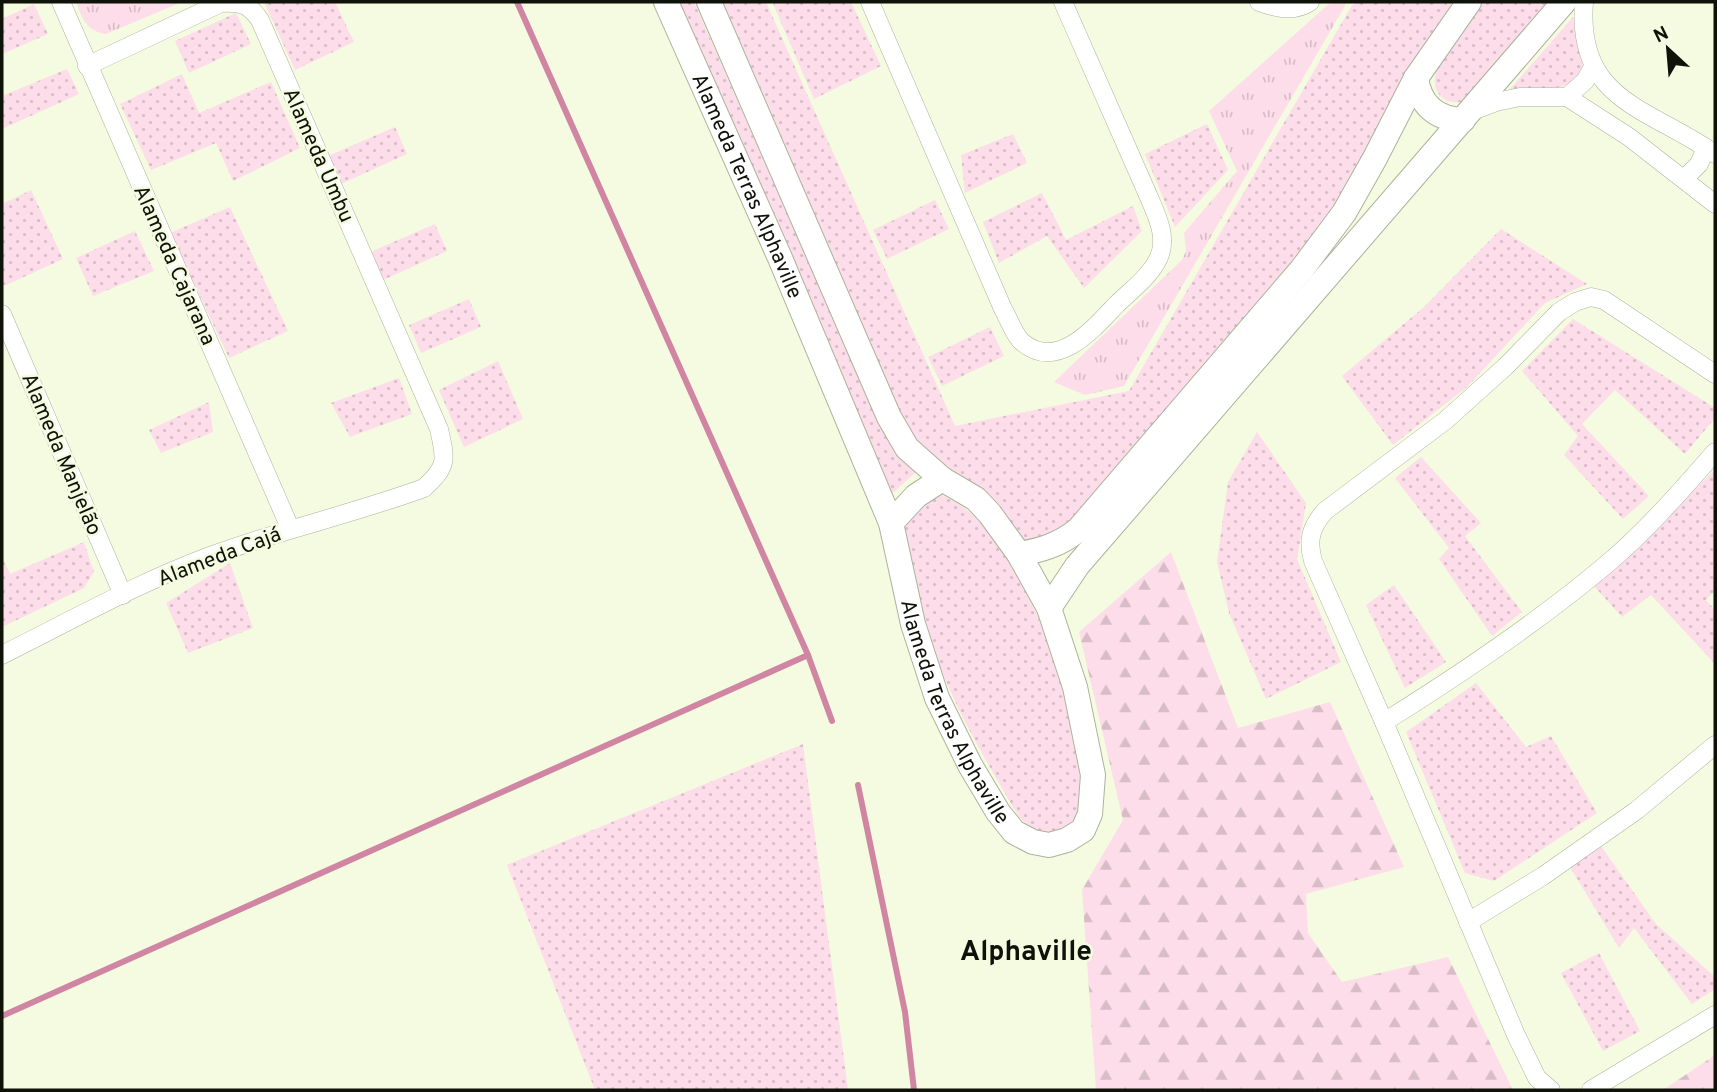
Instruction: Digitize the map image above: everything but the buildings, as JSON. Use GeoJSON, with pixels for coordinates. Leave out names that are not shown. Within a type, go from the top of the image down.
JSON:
{"type":"FeatureCollection","features":[{"type":"Feature","properties":{"kind":"street","name":"Alameda Cajarana"},"geometry":{"type":"LineString","coordinates":[[61,2],[290,528]]}},
{"type":"Feature","properties":{"kind":"street","name":"Alameda Umbu"},"geometry":{"type":"LineString","coordinates":[[87,66],[221,3],[239,2],[250,6],[260,20],[439,429],[444,454],[441,472]]}},
{"type":"Feature","properties":{"kind":"street","name":"Alameda Terras Alphaville"},"geometry":{"type":"LineString","coordinates":[[666,2],[780,258],[891,523],[913,624],[937,698],[970,765],[998,812],[1014,831],[1033,842],[1049,845],[1067,840],[1083,830],[1090,814],[1093,775],[1075,687],[1049,608],[1018,554],[990,514],[976,499],[942,479],[907,448],[889,418],[709,2]]}},
{"type":"Feature","properties":{"kind":"street"},"geometry":{"type":"LineString","coordinates":[[870,2],[1003,309],[1020,341],[1038,352],[1063,350],[1081,339],[1148,273],[1159,256],[1163,239],[1154,208],[1063,2]]}},
{"type":"Feature","properties":{"kind":"street"},"geometry":{"type":"LineString","coordinates":[[1259,2],[1280,10],[1310,2]]}},
{"type":"Feature","properties":{"kind":"street"},"geometry":{"type":"LineString","coordinates":[[1018,554],[1046,550],[1065,541],[1078,530],[1302,270],[1344,213],[1416,78],[1469,2]]}},
{"type":"Feature","properties":{"kind":"street"},"geometry":{"type":"LineString","coordinates":[[1049,608],[1077,566],[1564,2]]}},
{"type":"Feature","properties":{"kind":"street"},"geometry":{"type":"LineString","coordinates":[[1584,2],[1583,22],[1593,67],[1608,86],[1629,104],[1711,151],[1684,179]]}},
{"type":"Feature","properties":{"kind":"street"},"geometry":{"type":"LineString","coordinates":[[1567,97],[1585,81],[1593,67]]}},
{"type":"Feature","properties":{"kind":"street"},"geometry":{"type":"LineString","coordinates":[[1416,78],[1418,90],[1430,109],[1440,116],[1467,116],[1496,102],[1520,97],[1567,97],[1629,137],[1715,204]]}},
{"type":"Feature","properties":{"kind":"street"},"geometry":{"type":"LineString","coordinates":[[1551,1090],[1537,1077],[1523,1052],[1313,561],[1309,547],[1310,535],[1316,521],[1325,511],[1446,420],[1506,367],[1559,312],[1575,302],[1591,297],[1604,300],[1715,374]]}},
{"type":"Feature","properties":{"kind":"street","name":"Alameda Manjelão"},"geometry":{"type":"LineString","coordinates":[[2,314],[123,595]]}},
{"type":"Feature","properties":{"kind":"street"},"geometry":{"type":"LineString","coordinates":[[1384,722],[1531,625],[1609,562],[1676,496],[1715,452]]}},
{"type":"Feature","properties":{"kind":"street","name":"Alameda Cajá"},"geometry":{"type":"LineString","coordinates":[[2,655],[207,557],[290,528],[424,488],[441,472]]}},
{"type":"Feature","properties":{"kind":"street"},"geometry":{"type":"LineString","coordinates":[[891,523],[916,496],[942,479]]}},
{"type":"Feature","properties":{"kind":"street"},"geometry":{"type":"LineString","coordinates":[[1468,922],[1543,876],[1637,810],[1715,746]]}},
{"type":"Feature","properties":{"kind":"street"},"geometry":{"type":"LineString","coordinates":[[1591,1090],[1715,1015]]}},
{"type":"Feature","properties":{"kind":"green space"},"geometry":{"type":"Polygon","coordinates":[[[76,2],[182,2],[106,34],[89,27],[76,2]]]}},
{"type":"Feature","properties":{"kind":"green space"},"geometry":{"type":"Polygon","coordinates":[[[264,2],[335,2],[354,42],[295,70],[264,2]]]}},
{"type":"Feature","properties":{"kind":"green space"},"geometry":{"type":"Polygon","coordinates":[[[675,2],[694,2],[871,404],[916,472],[893,493],[887,489],[675,2]]]}},
{"type":"Feature","properties":{"kind":"green space"},"geometry":{"type":"Polygon","coordinates":[[[718,2],[766,2],[955,426],[1129,391],[1351,7],[1356,2],[1469,2],[1375,158],[1078,530],[1019,554],[907,448],[718,2]]]}},
{"type":"Feature","properties":{"kind":"green space"},"geometry":{"type":"Polygon","coordinates":[[[851,2],[881,66],[814,99],[773,4],[851,2]]]}},
{"type":"Feature","properties":{"kind":"green space"},"geometry":{"type":"Polygon","coordinates":[[[1331,2],[1346,4],[1124,386],[1085,395],[1054,382],[1182,260],[1186,251],[1184,233],[1237,171],[1209,111],[1331,2]]]}},
{"type":"Feature","properties":{"kind":"green space"},"geometry":{"type":"Polygon","coordinates":[[[1483,2],[1554,2],[1463,102],[1449,101],[1438,93],[1436,72],[1449,46],[1483,2]]]}},
{"type":"Feature","properties":{"kind":"green space"},"geometry":{"type":"Polygon","coordinates":[[[34,4],[48,34],[2,54],[2,19],[34,4]]]}},
{"type":"Feature","properties":{"kind":"green space"},"geometry":{"type":"Polygon","coordinates":[[[236,13],[251,44],[189,73],[175,41],[236,13]]]}},
{"type":"Feature","properties":{"kind":"green space"},"geometry":{"type":"Polygon","coordinates":[[[1573,17],[1582,61],[1581,72],[1576,80],[1556,88],[1510,89],[1573,17]]]}},
{"type":"Feature","properties":{"kind":"green space"},"geometry":{"type":"Polygon","coordinates":[[[67,69],[79,94],[2,129],[2,96],[67,69]]]}},
{"type":"Feature","properties":{"kind":"green space"},"geometry":{"type":"Polygon","coordinates":[[[182,74],[199,113],[271,82],[300,148],[233,181],[216,143],[151,170],[120,104],[182,74]]]}},
{"type":"Feature","properties":{"kind":"green space"},"geometry":{"type":"Polygon","coordinates":[[[1207,124],[1228,170],[1175,227],[1145,154],[1207,124]]]}},
{"type":"Feature","properties":{"kind":"green space"},"geometry":{"type":"Polygon","coordinates":[[[395,127],[407,154],[341,184],[328,156],[395,127]]]}},
{"type":"Feature","properties":{"kind":"green space"},"geometry":{"type":"Polygon","coordinates":[[[1013,134],[1027,163],[965,193],[961,155],[1013,134]]]}},
{"type":"Feature","properties":{"kind":"green space"},"geometry":{"type":"Polygon","coordinates":[[[31,190],[63,259],[4,286],[2,204],[31,190]]]}},
{"type":"Feature","properties":{"kind":"green space"},"geometry":{"type":"Polygon","coordinates":[[[1042,193],[1066,240],[1133,206],[1142,231],[1084,288],[1047,236],[999,263],[983,222],[1042,193]]]}},
{"type":"Feature","properties":{"kind":"green space"},"geometry":{"type":"Polygon","coordinates":[[[935,200],[949,229],[887,259],[873,230],[935,200]]]}},
{"type":"Feature","properties":{"kind":"green space"},"geometry":{"type":"Polygon","coordinates":[[[230,207],[288,331],[229,358],[170,233],[230,207]]]}},
{"type":"Feature","properties":{"kind":"green space"},"geometry":{"type":"Polygon","coordinates":[[[435,224],[447,251],[381,281],[368,253],[435,224]]]}},
{"type":"Feature","properties":{"kind":"green space"},"geometry":{"type":"Polygon","coordinates":[[[1501,229],[1587,284],[1545,303],[1467,387],[1393,445],[1342,376],[1424,307],[1501,229]]]}},
{"type":"Feature","properties":{"kind":"green space"},"geometry":{"type":"Polygon","coordinates":[[[135,231],[154,271],[93,296],[76,258],[135,231]]]}},
{"type":"Feature","properties":{"kind":"green space"},"geometry":{"type":"Polygon","coordinates":[[[469,299],[481,327],[421,353],[409,325],[469,299]]]}},
{"type":"Feature","properties":{"kind":"green space"},"geometry":{"type":"Polygon","coordinates":[[[1573,319],[1715,408],[1715,418],[1685,454],[1615,390],[1582,424],[1649,496],[1623,519],[1564,455],[1578,436],[1522,371],[1573,319]]]}},
{"type":"Feature","properties":{"kind":"green space"},"geometry":{"type":"Polygon","coordinates":[[[990,327],[1004,356],[942,386],[928,357],[990,327]]]}},
{"type":"Feature","properties":{"kind":"green space"},"geometry":{"type":"Polygon","coordinates":[[[498,361],[523,419],[464,447],[439,390],[498,361]]]}},
{"type":"Feature","properties":{"kind":"green space"},"geometry":{"type":"Polygon","coordinates":[[[399,378],[412,414],[350,437],[331,403],[399,378]]]}},
{"type":"Feature","properties":{"kind":"green space"},"geometry":{"type":"Polygon","coordinates":[[[209,402],[213,432],[161,453],[149,430],[209,402]]]}},
{"type":"Feature","properties":{"kind":"green space"},"geometry":{"type":"Polygon","coordinates":[[[1257,432],[1306,503],[1297,559],[1341,662],[1266,699],[1229,613],[1217,562],[1228,482],[1257,432]]]}},
{"type":"Feature","properties":{"kind":"green space"},"geometry":{"type":"Polygon","coordinates":[[[1421,457],[1481,523],[1465,536],[1522,612],[1492,636],[1439,559],[1449,548],[1395,478],[1421,457]]]}},
{"type":"Feature","properties":{"kind":"green space"},"geometry":{"type":"Polygon","coordinates":[[[1715,470],[1715,591],[1706,600],[1715,610],[1715,664],[1651,595],[1622,617],[1593,585],[1715,470]]]}},
{"type":"Feature","properties":{"kind":"green space"},"geometry":{"type":"Polygon","coordinates":[[[942,495],[975,516],[998,545],[1036,612],[1056,661],[1070,708],[1082,792],[1074,820],[1059,832],[1039,831],[1019,817],[964,719],[930,641],[916,590],[903,522],[930,497],[942,495]]]}},
{"type":"Feature","properties":{"kind":"green space"},"geometry":{"type":"Polygon","coordinates":[[[84,542],[94,572],[84,588],[2,627],[2,557],[10,574],[84,542]]]}},
{"type":"Feature","properties":{"kind":"green space"},"geometry":{"type":"Polygon","coordinates":[[[1171,552],[1238,728],[1330,702],[1404,867],[1306,894],[1308,933],[1342,982],[1448,957],[1513,1090],[1096,1090],[1082,890],[1123,820],[1079,632],[1171,552]]]}},
{"type":"Feature","properties":{"kind":"green space"},"geometry":{"type":"Polygon","coordinates":[[[230,563],[253,628],[188,653],[166,603],[230,563]]]}},
{"type":"Feature","properties":{"kind":"green space"},"geometry":{"type":"Polygon","coordinates":[[[1394,585],[1446,662],[1405,688],[1366,605],[1394,585]]]}},
{"type":"Feature","properties":{"kind":"green space"},"geometry":{"type":"Polygon","coordinates":[[[1476,683],[1526,747],[1551,736],[1597,813],[1494,881],[1465,873],[1406,732],[1476,683]]]}},
{"type":"Feature","properties":{"kind":"green space"},"geometry":{"type":"Polygon","coordinates":[[[803,744],[848,1090],[595,1090],[507,865],[803,744]]]}},
{"type":"Feature","properties":{"kind":"green space"},"geometry":{"type":"Polygon","coordinates":[[[1601,846],[1656,924],[1715,977],[1715,989],[1692,1004],[1634,928],[1619,948],[1570,867],[1601,846]]]}},
{"type":"Feature","properties":{"kind":"green space"},"geometry":{"type":"Polygon","coordinates":[[[1599,953],[1640,1031],[1603,1051],[1561,973],[1599,953]]]}},
{"type":"Feature","properties":{"kind":"green space"},"geometry":{"type":"Polygon","coordinates":[[[1715,1055],[1715,1090],[1663,1090],[1715,1055]]]}},
{"type":"Feature","properties":{"kind":"waterway"},"geometry":{"type":"LineString","coordinates":[[517,2],[808,655],[832,721]]}},
{"type":"Feature","properties":{"kind":"waterway"},"geometry":{"type":"LineString","coordinates":[[2,1016],[808,655]]}},
{"type":"Feature","properties":{"kind":"waterway"},"geometry":{"type":"LineString","coordinates":[[858,785],[905,1012],[914,1090]]}},
{"type":"Feature","properties":{"kind":"district","name":"Alphaville"},"geometry":{"type":"Point","coordinates":[1026,950]}}]}
